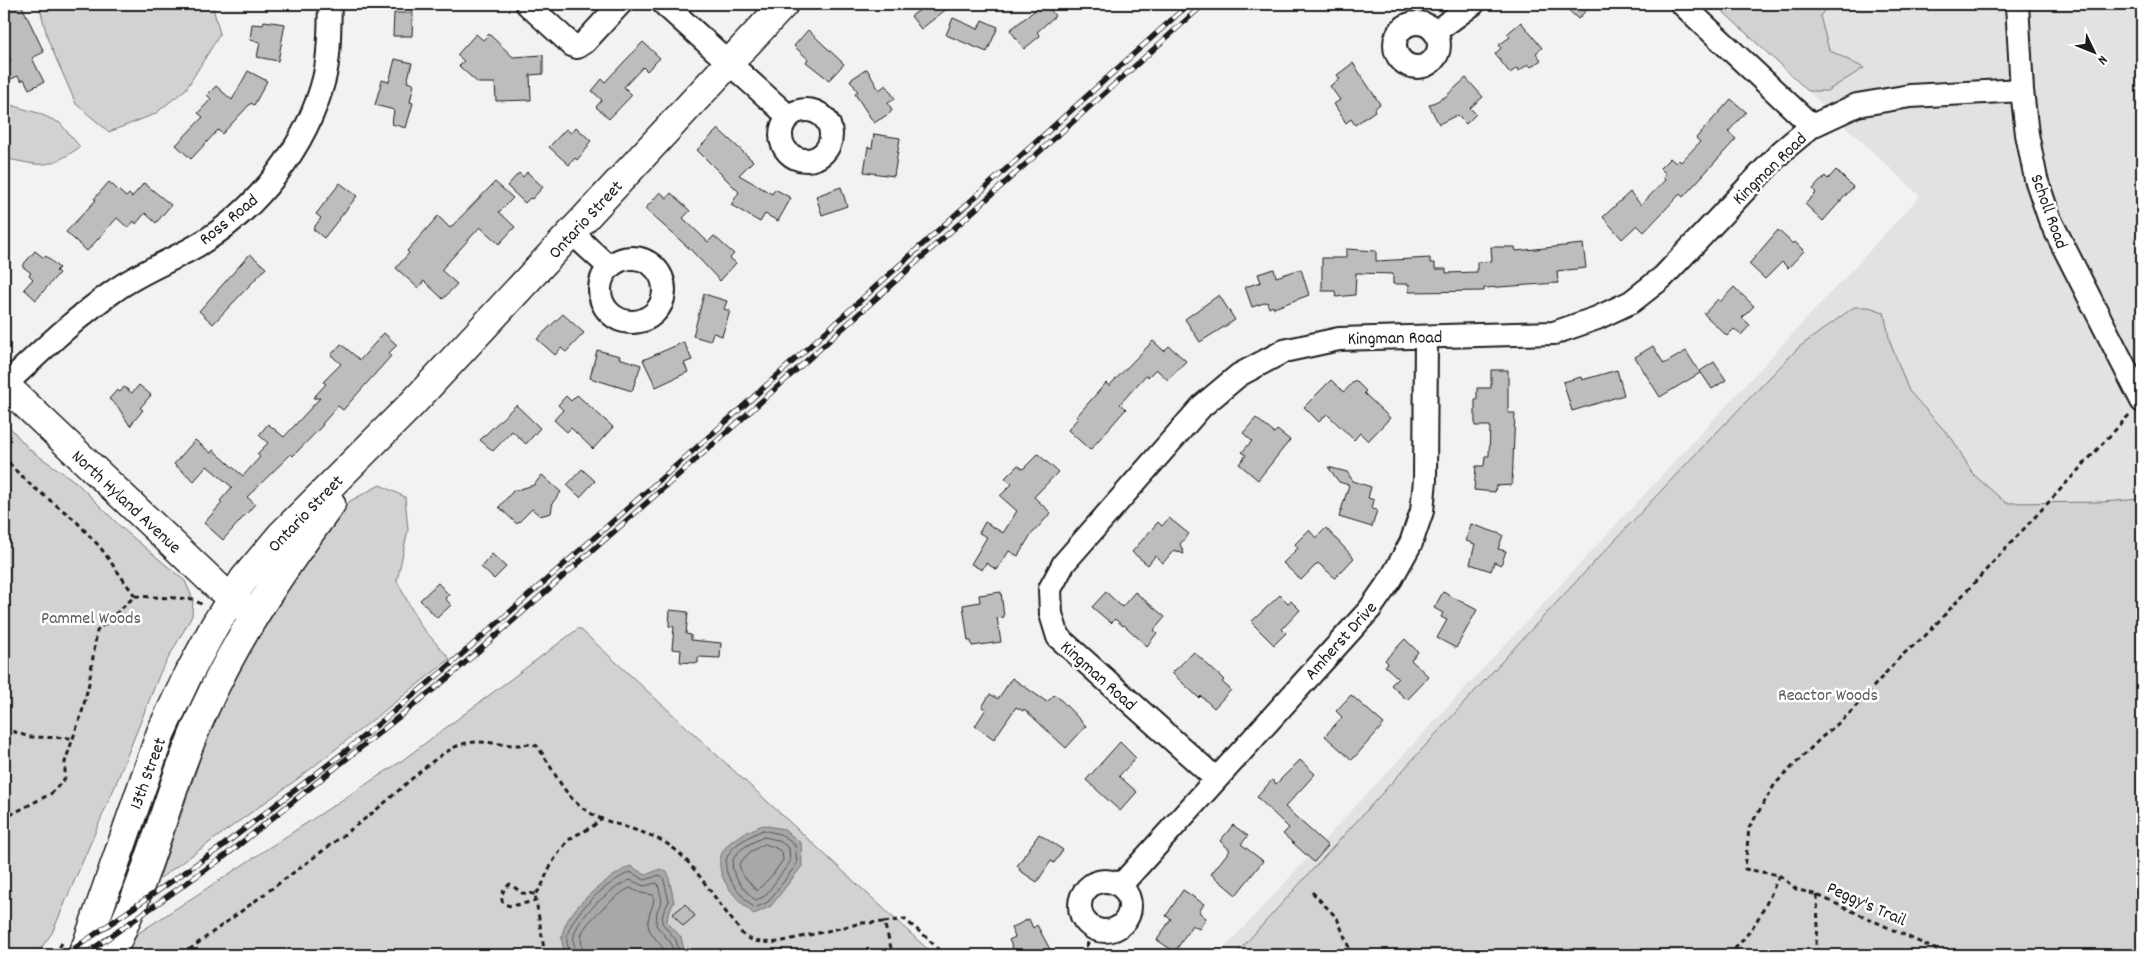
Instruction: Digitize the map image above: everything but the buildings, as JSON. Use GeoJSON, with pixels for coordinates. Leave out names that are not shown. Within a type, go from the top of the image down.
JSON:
{"type":"FeatureCollection","features":[{"type":"Feature","properties":{"kind":"main road","name":"Ontario Street"},"geometry":{"type":"LineString","coordinates":[[231,598],[249,572],[281,535],[384,433],[784,4]]}},
{"type":"Feature","properties":{"kind":"main road","name":"North Hyland Avenue"},"geometry":{"type":"LineString","coordinates":[[4,385],[231,598],[254,614]]}},
{"type":"Feature","properties":{"kind":"main road","name":"Ontario Street"},"geometry":{"type":"LineString","coordinates":[[254,614],[299,548],[384,433]]}},
{"type":"Feature","properties":{"kind":"main road","name":"13th Street"},"geometry":{"type":"LineString","coordinates":[[82,955],[94,927],[161,732],[186,679],[231,598]]}},
{"type":"Feature","properties":{"kind":"main road","name":"13th Street"},"geometry":{"type":"LineString","coordinates":[[111,955],[135,900],[183,762],[203,711],[254,614]]}},
{"type":"Feature","properties":{"kind":"street","name":"Ross Road"},"geometry":{"type":"LineString","coordinates":[[4,385],[48,345],[115,290],[198,245],[223,228],[262,191],[295,147],[312,112],[324,79],[329,41],[330,4]]}},
{"type":"Feature","properties":{"kind":"street"},"geometry":{"type":"LineString","coordinates":[[527,4],[572,45],[577,47],[584,42],[607,8]]}},
{"type":"Feature","properties":{"kind":"street"},"geometry":{"type":"LineString","coordinates":[[664,4],[789,116]]}},
{"type":"Feature","properties":{"kind":"street"},"geometry":{"type":"LineString","coordinates":[[1435,32],[1474,4]]}},
{"type":"Feature","properties":{"kind":"street"},"geometry":{"type":"LineString","coordinates":[[1682,4],[1812,126]]}},
{"type":"Feature","properties":{"kind":"street","name":"Scholl Road"},"geometry":{"type":"LineString","coordinates":[[2017,4],[2022,90],[2027,134],[2034,170],[2050,220],[2142,401]]}},
{"type":"Feature","properties":{"kind":"street","name":"Kingman Road"},"geometry":{"type":"LineString","coordinates":[[1215,778],[1058,638],[1051,614],[1050,589],[1064,563],[1202,406],[1239,375],[1284,351],[1339,339],[1554,333],[1597,318],[1631,302],[1664,277],[1782,151],[1812,126],[1857,105],[1910,96],[2022,90]]}},
{"type":"Feature","properties":{"kind":"street"},"geometry":{"type":"LineString","coordinates":[[572,233],[608,268]]}},
{"type":"Feature","properties":{"kind":"street","name":"Amherst Drive"},"geometry":{"type":"LineString","coordinates":[[1120,886],[1215,778],[1370,608],[1391,579],[1410,543],[1422,511],[1425,480],[1426,337]]}},
{"type":"Feature","properties":{"kind":"street"},"geometry":{"type":"LineString","coordinates":[[1104,881],[1120,886],[1129,898],[1130,907],[1125,922],[1112,930],[1095,929],[1088,925],[1080,910],[1083,894],[1096,882],[1104,881]]}},
{"type":"Feature","properties":{"kind":"path","name":"Peggy's Trail"},"geometry":{"type":"LineString","coordinates":[[1945,955],[1817,895],[1796,889],[1778,875],[1745,869],[1749,828],[1775,784],[1821,738],[1848,715],[1901,656],[1924,636],[2142,401]]}},
{"type":"Feature","properties":{"kind":"path"},"geometry":{"type":"LineString","coordinates":[[4,455],[13,468],[32,486],[75,520],[100,547],[135,596]]}},
{"type":"Feature","properties":{"kind":"path"},"geometry":{"type":"LineString","coordinates":[[4,820],[52,793],[65,778],[65,762],[89,682],[97,631],[135,596],[193,599],[204,607]]}},
{"type":"Feature","properties":{"kind":"path"},"geometry":{"type":"LineString","coordinates":[[4,728],[29,737],[60,740],[73,738]]}},
{"type":"Feature","properties":{"kind":"path"},"geometry":{"type":"LineString","coordinates":[[182,955],[392,798],[436,760],[456,746],[486,741],[515,745],[532,744],[537,746],[545,756],[554,775],[583,808],[600,819],[633,828],[661,839],[678,852],[705,883],[743,936],[767,943],[779,942],[862,922],[884,922],[904,919],[944,955]]}},
{"type":"Feature","properties":{"kind":"path"},"geometry":{"type":"LineString","coordinates":[[536,901],[510,906],[503,904],[501,898],[503,890],[510,884],[522,893],[535,894],[541,889],[555,860],[570,840],[597,824],[600,819]]}},
{"type":"Feature","properties":{"kind":"path"},"geometry":{"type":"LineString","coordinates":[[1728,955],[1742,943],[1767,905],[1778,875]]}},
{"type":"Feature","properties":{"kind":"path"},"geometry":{"type":"LineString","coordinates":[[1312,892],[1337,918],[1352,955]]}},
{"type":"Feature","properties":{"kind":"path"},"geometry":{"type":"LineString","coordinates":[[535,894],[545,955]]}},
{"type":"Feature","properties":{"kind":"path"},"geometry":{"type":"LineString","coordinates":[[1817,895],[1818,928],[1816,944],[1818,955]]}},
{"type":"Feature","properties":{"kind":"path"},"geometry":{"type":"LineString","coordinates":[[884,922],[893,955]]}},
{"type":"Feature","properties":{"kind":"path"},"geometry":{"type":"LineString","coordinates":[[1082,955],[1095,929]]}},
{"type":"Feature","properties":{"kind":"shaded area","name":"Reactor Woods"},"geometry":{"type":"Polygon","coordinates":[[[1715,4],[2142,4],[2142,955],[1218,955],[1920,196],[1715,4]]]}},
{"type":"Feature","properties":{"kind":"green space"},"geometry":{"type":"Polygon","coordinates":[[[39,4],[212,4],[220,34],[186,89],[155,114],[109,132],[76,104],[48,40],[39,4]]]}},
{"type":"Feature","properties":{"kind":"green space"},"geometry":{"type":"Polygon","coordinates":[[[1715,4],[1829,4],[1820,16],[1829,50],[1864,68],[1827,91],[1808,91],[1715,4]]]}},
{"type":"Feature","properties":{"kind":"green space"},"geometry":{"type":"Polygon","coordinates":[[[4,103],[38,113],[60,123],[80,147],[60,160],[51,163],[36,164],[4,158],[4,103]]]}},
{"type":"Feature","properties":{"kind":"green space","name":"Reactor Woods"},"geometry":{"type":"Polygon","coordinates":[[[1854,307],[1869,307],[1884,312],[1890,342],[1909,391],[1953,440],[1973,474],[2006,503],[2103,502],[2140,499],[2142,501],[2142,955],[1235,955],[1515,647],[1687,463],[1799,347],[1854,307]]]}},
{"type":"Feature","properties":{"kind":"green space","name":"Pammel Woods"},"geometry":{"type":"Polygon","coordinates":[[[4,421],[30,450],[76,482],[123,529],[185,581],[193,599],[192,616],[160,673],[115,786],[52,933],[36,955],[4,955],[4,421]]]}},
{"type":"Feature","properties":{"kind":"green space"},"geometry":{"type":"Polygon","coordinates":[[[380,485],[405,497],[408,530],[397,581],[420,625],[450,659],[299,778],[159,879],[221,698],[291,576],[350,501],[380,485]]]}},
{"type":"Feature","properties":{"kind":"green space"},"geometry":{"type":"Polygon","coordinates":[[[579,628],[934,955],[127,955],[137,934],[400,762],[579,628]]]}},
{"type":"Feature","properties":{"kind":"water"},"geometry":{"type":"Polygon","coordinates":[[[763,825],[783,829],[801,843],[802,866],[771,906],[754,914],[728,887],[720,862],[722,853],[729,843],[763,825]]]}},
{"type":"Feature","properties":{"kind":"water"},"geometry":{"type":"Polygon","coordinates":[[[630,866],[646,875],[660,869],[668,873],[674,902],[668,914],[667,922],[681,937],[685,955],[565,955],[562,936],[565,925],[571,915],[588,895],[630,866]]]}},
{"type":"Feature","properties":{"kind":"railway"},"geometry":{"type":"LineString","coordinates":[[65,955],[221,847],[342,754],[444,670],[729,419],[1189,4]]}},
{"type":"Feature","properties":{"kind":"railway"},"geometry":{"type":"LineString","coordinates":[[84,955],[225,856],[450,676],[735,425],[1204,4]]}}]}
